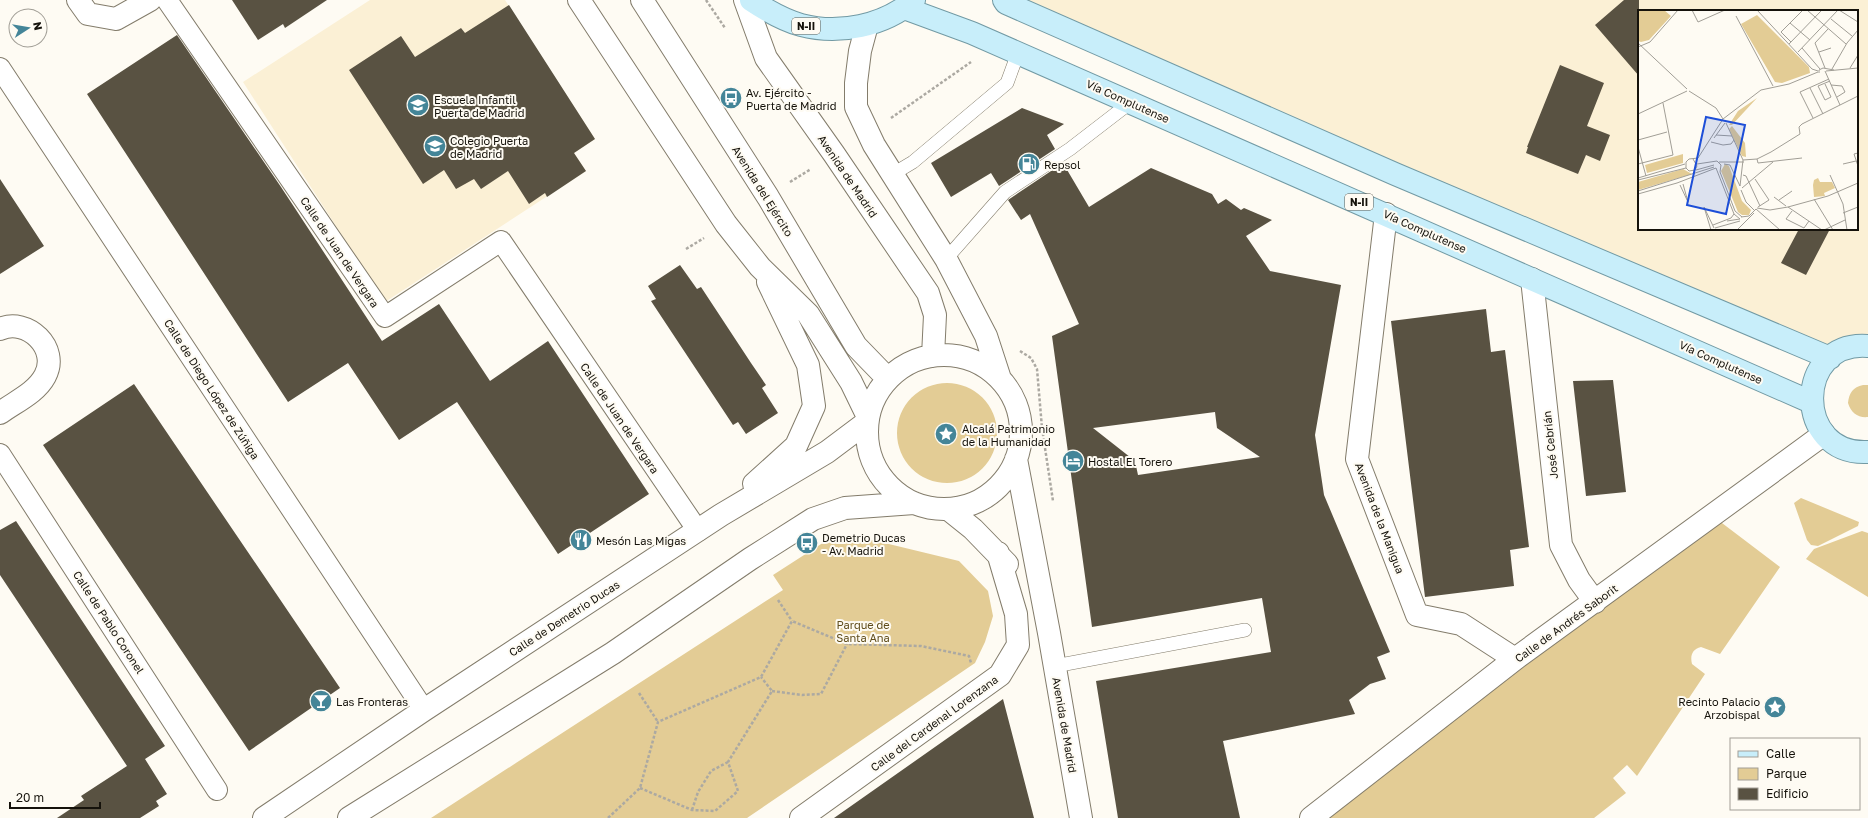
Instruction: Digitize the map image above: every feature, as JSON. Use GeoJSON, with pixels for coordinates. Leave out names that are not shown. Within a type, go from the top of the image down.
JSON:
{"type":"FeatureCollection","features":[{"type":"Feature","properties":{"kind":"main road","name":"N-II"},"geometry":{"type":"LineString","coordinates":[[751,0],[770,12],[800,24],[825,29],[867,25],[909,4]]}},
{"type":"Feature","properties":{"kind":"main road"},"geometry":{"type":"LineString","coordinates":[[1004,0],[1006,4],[1395,174],[1830,358]]}},
{"type":"Feature","properties":{"kind":"main road","name":"Vía Complutense"},"geometry":{"type":"LineString","coordinates":[[909,4],[1811,402]]}},
{"type":"Feature","properties":{"kind":"main road"},"geometry":{"type":"LineString","coordinates":[[1868,346],[1851,347],[1830,358],[1819,371],[1813,386],[1811,402],[1816,422],[1824,434],[1840,446],[1852,451],[1868,452]]}},
{"type":"Feature","properties":{"kind":"street"},"geometry":{"type":"LineString","coordinates":[[78,0],[88,14],[116,19],[150,0]]}},
{"type":"Feature","properties":{"kind":"street","name":"Calle de Juan de Vergara"},"geometry":{"type":"LineString","coordinates":[[167,0],[384,317],[501,241],[698,531]]}},
{"type":"Feature","properties":{"kind":"street"},"geometry":{"type":"LineString","coordinates":[[579,0],[726,224],[760,267],[808,314],[851,382],[868,420]]}},
{"type":"Feature","properties":{"kind":"street","name":"Avenida del Ejército"},"geometry":{"type":"LineString","coordinates":[[642,0],[768,197],[856,346],[888,379]]}},
{"type":"Feature","properties":{"kind":"street","name":"Avenida de Madrid"},"geometry":{"type":"LineString","coordinates":[[746,0],[766,58],[834,154],[928,293],[935,315],[933,356]]}},
{"type":"Feature","properties":{"kind":"street"},"geometry":{"type":"LineString","coordinates":[[867,25],[860,51],[856,83],[856,107],[868,132],[946,259],[986,336],[1000,379],[1012,397],[1019,417],[1020,439],[1016,459],[1005,479],[989,494],[969,505],[948,509],[930,508],[914,503],[893,490],[877,471],[868,447],[868,420],[872,403],[888,379],[901,368],[916,360],[933,356],[958,356],[980,364],[1000,379]]}},
{"type":"Feature","properties":{"kind":"street","name":"Calle de Diego López de Zúñiga"},"geometry":{"type":"LineString","coordinates":[[0,68],[424,710]]}},
{"type":"Feature","properties":{"kind":"street","name":"Avenida de la Manigua"},"geometry":{"type":"LineString","coordinates":[[1386,214],[1357,459],[1417,615],[1461,624],[1515,660]]}},
{"type":"Feature","properties":{"kind":"street"},"geometry":{"type":"LineString","coordinates":[[721,515],[796,446],[814,406],[808,365],[760,267]]}},
{"type":"Feature","properties":{"kind":"street","name":"José Cebrián"},"geometry":{"type":"LineString","coordinates":[[1532,279],[1561,545],[1579,580],[1595,602]]}},
{"type":"Feature","properties":{"kind":"street"},"geometry":{"type":"LineString","coordinates":[[0,329],[7,326],[26,329],[42,340],[49,356],[46,375],[36,389],[0,413]]}},
{"type":"Feature","properties":{"kind":"street","name":"Calle de Demetrio Ducas"},"geometry":{"type":"LineString","coordinates":[[264,818],[424,710],[721,515],[826,452],[868,420]]}},
{"type":"Feature","properties":{"kind":"street","name":"Calle de Andrés Saborit"},"geometry":{"type":"LineString","coordinates":[[1311,818],[1515,660],[1824,434]]}},
{"type":"Feature","properties":{"kind":"street","name":"Calle de Pablo Coronel"},"geometry":{"type":"LineString","coordinates":[[0,454],[217,790]]}},
{"type":"Feature","properties":{"kind":"street","name":"Avenida de Madrid"},"geometry":{"type":"LineString","coordinates":[[1016,459],[1055,666],[1081,818]]}},
{"type":"Feature","properties":{"kind":"street"},"geometry":{"type":"LineString","coordinates":[[349,818],[613,653],[750,559],[813,518],[844,508],[914,503]]}},
{"type":"Feature","properties":{"kind":"street","name":"Avenida de Madrid"},"geometry":{"type":"LineString","coordinates":[[948,509],[973,529],[998,553],[1027,589],[1049,633]]}},
{"type":"Feature","properties":{"kind":"street","name":"Calle del Cardenal Lorenzana"},"geometry":{"type":"LineString","coordinates":[[801,818],[1000,675],[1018,645],[1016,614],[998,553]]}},
{"type":"Feature","properties":{"kind":"lane"},"geometry":{"type":"LineString","coordinates":[[893,174],[913,162],[1007,83],[1018,53]]}},
{"type":"Feature","properties":{"kind":"lane"},"geometry":{"type":"LineString","coordinates":[[946,259],[1005,192],[1070,149],[1131,102]]}},
{"type":"Feature","properties":{"kind":"lane"},"geometry":{"type":"LineString","coordinates":[[1055,666],[1245,630]]}},
{"type":"Feature","properties":{"kind":"path"},"geometry":{"type":"LineString","coordinates":[[778,600],[792,622],[847,644],[921,646],[969,656],[974,670]]}},
{"type":"Feature","properties":{"kind":"path"},"geometry":{"type":"LineString","coordinates":[[658,722],[762,677],[792,622]]}},
{"type":"Feature","properties":{"kind":"path"},"geometry":{"type":"LineString","coordinates":[[762,677],[772,691],[802,695],[821,694],[847,644]]}},
{"type":"Feature","properties":{"kind":"path"},"geometry":{"type":"LineString","coordinates":[[692,810],[698,792],[711,771],[728,762],[772,691]]}},
{"type":"Feature","properties":{"kind":"path"},"geometry":{"type":"LineString","coordinates":[[608,818],[640,788],[658,722],[639,693]]}},
{"type":"Feature","properties":{"kind":"path"},"geometry":{"type":"LineString","coordinates":[[640,788],[692,810],[715,812],[738,791],[728,762]]}},
{"type":"Feature","properties":{"kind":"shaded area","name":"Colegio Puerta de Madrid"},"geometry":{"type":"Polygon","coordinates":[[[370,0],[505,0],[595,139],[574,153],[586,171],[385,302],[243,82],[370,0]]]}},
{"type":"Feature","properties":{"kind":"shaded area"},"geometry":{"type":"Polygon","coordinates":[[[1004,0],[1868,0],[1868,346],[1840,351],[1004,0]]]}},
{"type":"Feature","properties":{"kind":"green space"},"geometry":{"type":"Polygon","coordinates":[[[947,383],[957,384],[975,391],[989,405],[996,423],[996,443],[989,461],[975,475],[957,482],[947,483],[937,482],[919,475],[905,461],[898,443],[897,433],[898,423],[905,405],[919,391],[937,384],[947,383]]]}},
{"type":"Feature","properties":{"kind":"green space"},"geometry":{"type":"Polygon","coordinates":[[[1863,385],[1868,385],[1868,417],[1861,417],[1855,414],[1851,410],[1848,403],[1849,396],[1852,391],[1863,385]]]}},
{"type":"Feature","properties":{"kind":"green space"},"geometry":{"type":"Polygon","coordinates":[[[1801,498],[1859,522],[1858,526],[1818,546],[1811,545],[1807,540],[1794,503],[1801,498]]]}},
{"type":"Feature","properties":{"kind":"green space"},"geometry":{"type":"Polygon","coordinates":[[[1718,520],[1780,567],[1720,654],[1701,647],[1694,651],[1691,658],[1692,664],[1705,674],[1637,776],[1627,765],[1613,778],[1626,793],[1594,818],[1324,818],[1718,520]]]}},
{"type":"Feature","properties":{"kind":"green space"},"geometry":{"type":"Polygon","coordinates":[[[1862,531],[1868,533],[1868,597],[1806,559],[1814,549],[1862,531]]]}},
{"type":"Feature","properties":{"kind":"green space","name":"Parque de Santa Ana"},"geometry":{"type":"Polygon","coordinates":[[[832,537],[864,538],[959,561],[988,591],[993,616],[985,642],[975,663],[747,818],[431,818],[783,590],[773,575],[832,537]]]}},
{"type":"Feature","properties":{"kind":"building"},"geometry":{"type":"Polygon","coordinates":[[[232,0],[327,0],[285,28],[283,24],[258,40],[232,0]]]}},
{"type":"Feature","properties":{"kind":"building"},"geometry":{"type":"Polygon","coordinates":[[[1624,0],[1639,0],[1638,75],[1595,25],[1624,0]]]}},
{"type":"Feature","properties":{"kind":"building"},"geometry":{"type":"Polygon","coordinates":[[[509,5],[595,139],[574,153],[586,171],[547,197],[545,193],[529,204],[508,171],[481,189],[474,179],[456,189],[444,170],[423,184],[349,70],[401,36],[415,57],[461,28],[465,33],[509,5]]]}},
{"type":"Feature","properties":{"kind":"building"},"geometry":{"type":"Polygon","coordinates":[[[177,35],[281,187],[382,341],[439,304],[490,381],[548,341],[649,494],[558,554],[457,402],[399,440],[348,363],[288,402],[87,94],[177,35]]]}},
{"type":"Feature","properties":{"kind":"building"},"geometry":{"type":"Polygon","coordinates":[[[1560,65],[1604,83],[1587,126],[1610,135],[1600,161],[1586,155],[1578,174],[1526,153],[1527,147],[1560,65]]]}},
{"type":"Feature","properties":{"kind":"building"},"geometry":{"type":"Polygon","coordinates":[[[1022,108],[1064,124],[1047,135],[1055,149],[999,186],[991,173],[951,197],[931,163],[1022,108]]]}},
{"type":"Feature","properties":{"kind":"building"},"geometry":{"type":"Polygon","coordinates":[[[1063,163],[1089,207],[1151,168],[1212,194],[1218,204],[1226,199],[1241,210],[1244,208],[1272,220],[1246,236],[1270,271],[1341,285],[1315,435],[1324,495],[1390,652],[1377,657],[1386,679],[1370,684],[1349,700],[1355,714],[1223,741],[1240,818],[1118,818],[1096,681],[1271,652],[1262,598],[1092,627],[1052,336],[1079,324],[1030,214],[1021,220],[1008,200],[1063,163]],[[1215,412],[1093,428],[1135,461],[1138,475],[1260,457],[1217,428],[1215,412]]]}},
{"type":"Feature","properties":{"kind":"building"},"geometry":{"type":"Polygon","coordinates":[[[0,179],[44,246],[0,274],[0,179]]]}},
{"type":"Feature","properties":{"kind":"building"},"geometry":{"type":"Polygon","coordinates":[[[1798,230],[1829,230],[1806,275],[1781,263],[1798,230]]]}},
{"type":"Feature","properties":{"kind":"building"},"geometry":{"type":"Polygon","coordinates":[[[680,265],[697,289],[701,287],[766,385],[762,388],[778,413],[746,434],[738,422],[733,425],[651,301],[656,299],[648,286],[680,265]]]}},
{"type":"Feature","properties":{"kind":"building"},"geometry":{"type":"Polygon","coordinates":[[[1486,309],[1491,352],[1505,350],[1529,547],[1510,550],[1514,586],[1425,597],[1391,321],[1486,309]]]}},
{"type":"Feature","properties":{"kind":"building"},"geometry":{"type":"Polygon","coordinates":[[[1613,380],[1626,492],[1586,496],[1573,381],[1613,380]]]}},
{"type":"Feature","properties":{"kind":"building"},"geometry":{"type":"Polygon","coordinates":[[[134,384],[340,688],[249,751],[43,445],[134,384]]]}},
{"type":"Feature","properties":{"kind":"building"},"geometry":{"type":"Polygon","coordinates":[[[16,521],[165,746],[145,759],[167,794],[156,801],[159,806],[140,818],[57,818],[84,800],[81,796],[127,766],[0,575],[0,530],[16,521]]]}},
{"type":"Feature","properties":{"kind":"building"},"geometry":{"type":"Polygon","coordinates":[[[1003,699],[1034,818],[834,818],[989,709],[1003,699]]]}},
{"type":"Feature","properties":{"kind":"place","name":"Av. Ejército - Puerta de Madrid"},"geometry":{"type":"Point","coordinates":[731,98]}},
{"type":"Feature","properties":{"kind":"place","name":"Escuela Infantil Puerta de Madrid"},"geometry":{"type":"Point","coordinates":[418,105]}},
{"type":"Feature","properties":{"kind":"place","name":"Colegio Puerta de Madrid"},"geometry":{"type":"Point","coordinates":[435,146]}},
{"type":"Feature","properties":{"kind":"place","name":"Repsol"},"geometry":{"type":"Point","coordinates":[1029,164]}},
{"type":"Feature","properties":{"kind":"place","name":"Alcalá Patrimonio de la Humanidad"},"geometry":{"type":"Point","coordinates":[946,434]}},
{"type":"Feature","properties":{"kind":"place","name":"Hostal El Torero"},"geometry":{"type":"Point","coordinates":[1073,461]}},
{"type":"Feature","properties":{"kind":"place","name":"Mesón Las Migas"},"geometry":{"type":"Point","coordinates":[581,540]}},
{"type":"Feature","properties":{"kind":"place","name":"Demetrio Ducas - Av. Madrid"},"geometry":{"type":"Point","coordinates":[807,543]}},
{"type":"Feature","properties":{"kind":"place","name":"Las Fronteras"},"geometry":{"type":"Point","coordinates":[321,701]}},
{"type":"Feature","properties":{"kind":"place","name":"Recinto Palacio Arzobispal"},"geometry":{"type":"Point","coordinates":[1775,707]}}]}
